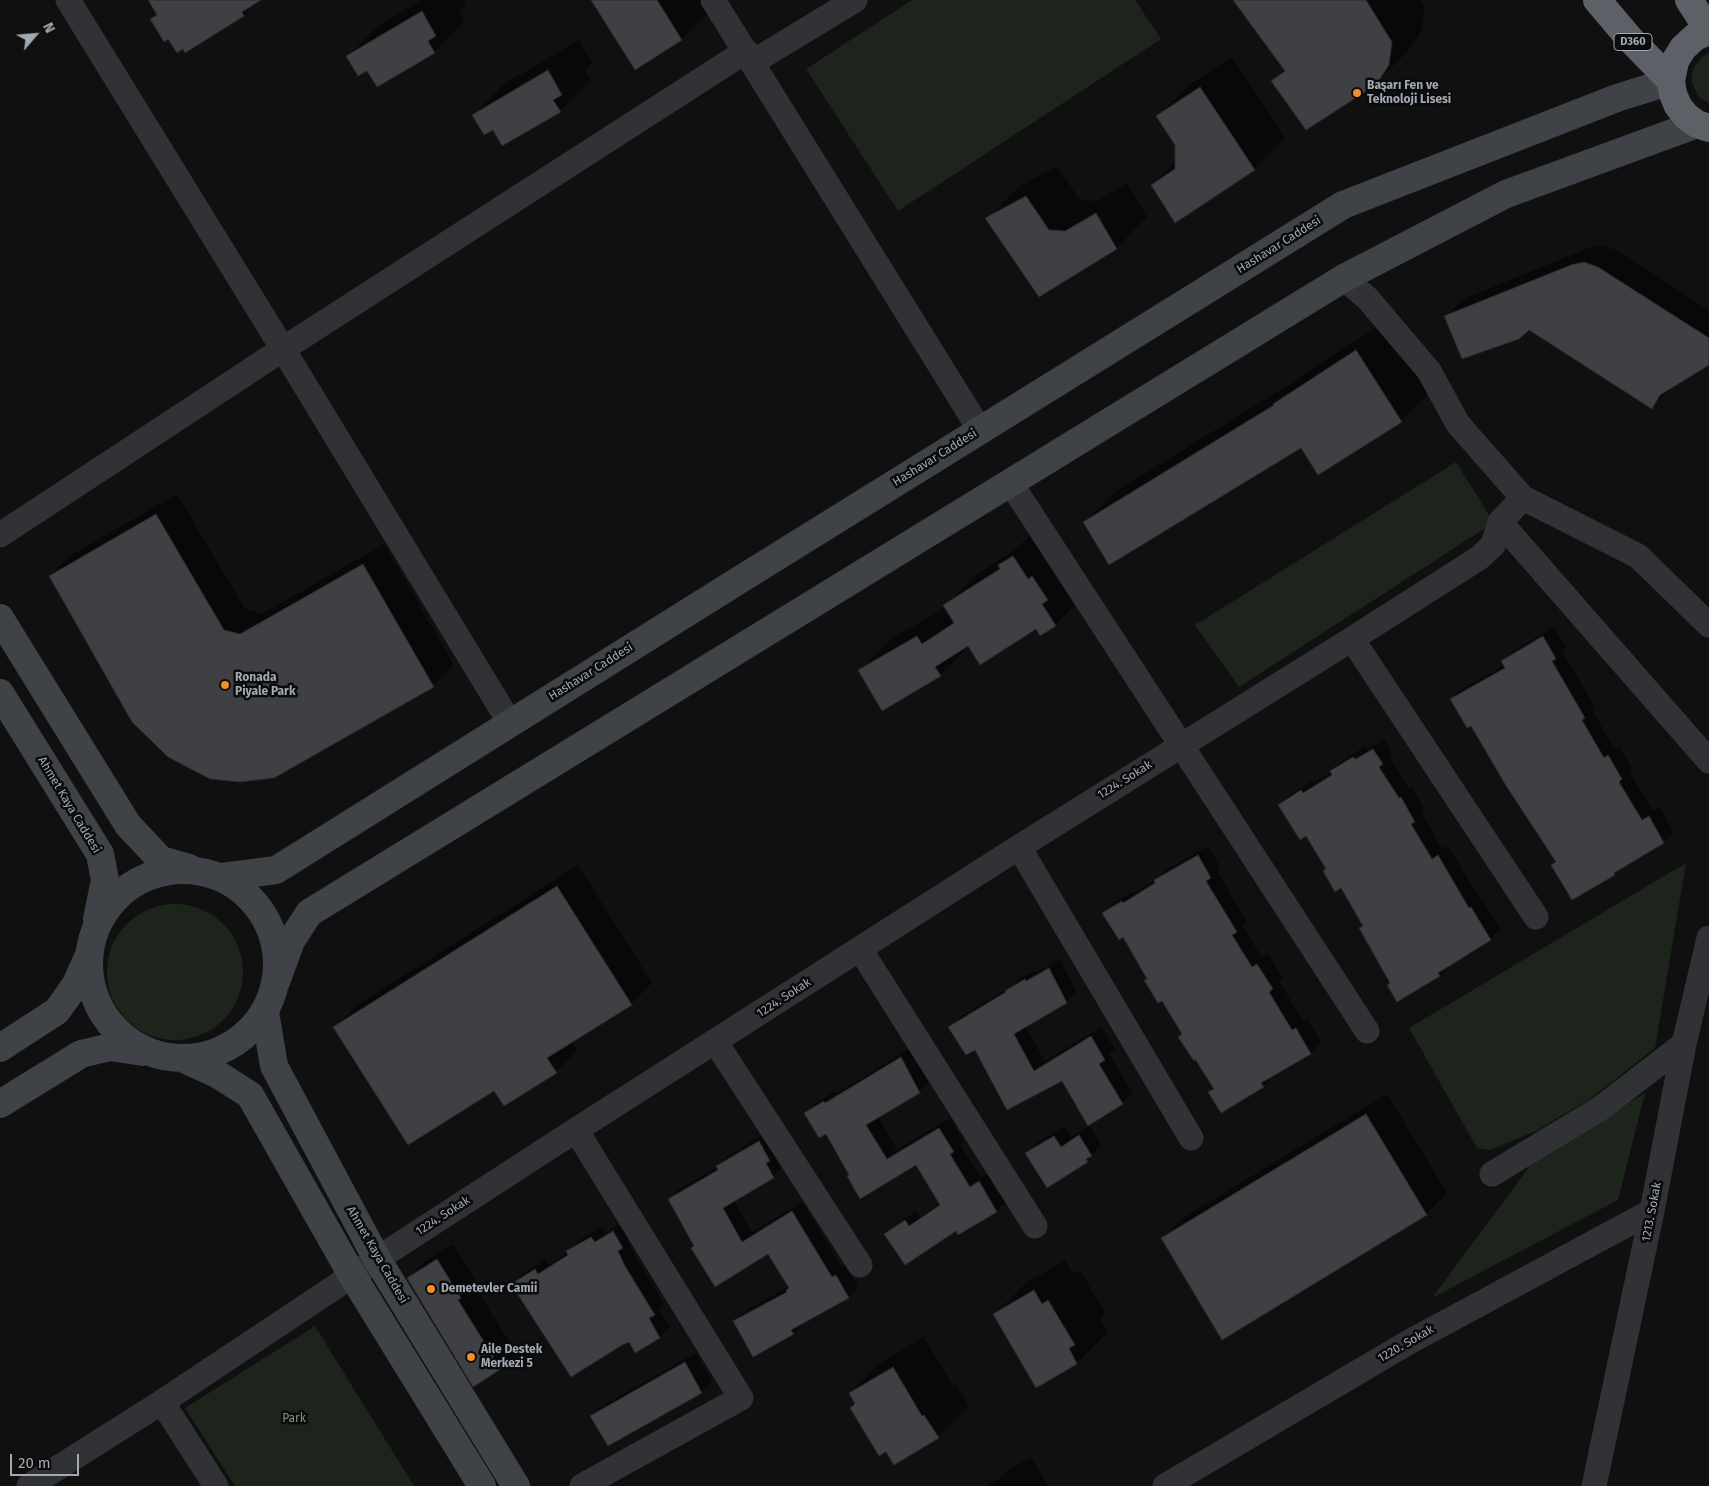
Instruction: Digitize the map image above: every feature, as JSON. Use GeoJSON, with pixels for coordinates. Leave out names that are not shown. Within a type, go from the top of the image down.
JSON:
{"type":"FeatureCollection","features":[{"type":"Feature","properties":{"kind":"highway","name":"D360"},"geometry":{"type":"LineString","coordinates":[[1597,0],[1671,81]]}},
{"type":"Feature","properties":{"kind":"highway"},"geometry":{"type":"LineString","coordinates":[[1688,0],[1709,31],[1695,37],[1683,48],[1675,61],[1671,81],[1673,94],[1678,106],[1686,116],[1704,128]]}},
{"type":"Feature","properties":{"kind":"main road","name":"Hashavar Caddesi"},"geometry":{"type":"LineString","coordinates":[[222,877],[276,870],[1343,205],[1618,98],[1671,81]]}},
{"type":"Feature","properties":{"kind":"main road"},"geometry":{"type":"LineString","coordinates":[[184,1059],[216,1053],[244,1037],[265,1012],[291,942],[309,913],[1010,482],[1344,278],[1506,194],[1704,128]]}},
{"type":"Feature","properties":{"kind":"main road"},"geometry":{"type":"LineString","coordinates":[[0,618],[128,825],[161,860],[222,877],[247,894],[266,918],[276,949],[276,982]]}},
{"type":"Feature","properties":{"kind":"main road","name":"Ahmet Kaya Caddesi"},"geometry":{"type":"LineString","coordinates":[[0,693],[100,854],[105,880],[96,927]]}},
{"type":"Feature","properties":{"kind":"main road"},"geometry":{"type":"LineString","coordinates":[[0,1048],[57,1011],[76,984],[88,957],[96,927],[111,901],[134,882],[163,871],[193,869]]}},
{"type":"Feature","properties":{"kind":"main road"},"geometry":{"type":"LineString","coordinates":[[88,957],[91,987],[103,1015],[124,1038],[152,1053]]}},
{"type":"Feature","properties":{"kind":"main road","name":"Ahmet Kaya Caddesi"},"geometry":{"type":"LineString","coordinates":[[265,1012],[274,1066],[377,1259],[516,1486]]}},
{"type":"Feature","properties":{"kind":"main road"},"geometry":{"type":"LineString","coordinates":[[0,1104],[81,1054],[110,1047],[184,1059],[217,1074],[250,1095],[352,1275],[482,1486]]}},
{"type":"Feature","properties":{"kind":"street"},"geometry":{"type":"LineString","coordinates":[[68,0],[510,723]]}},
{"type":"Feature","properties":{"kind":"street"},"geometry":{"type":"LineString","coordinates":[[713,0],[980,430]]}},
{"type":"Feature","properties":{"kind":"street"},"geometry":{"type":"LineString","coordinates":[[0,535],[283,349],[749,57],[855,0]]}},
{"type":"Feature","properties":{"kind":"street"},"geometry":{"type":"LineString","coordinates":[[1344,278],[1368,299],[1430,371],[1458,424],[1523,498],[1638,556],[1709,625]]}},
{"type":"Feature","properties":{"kind":"street"},"geometry":{"type":"LineString","coordinates":[[1010,482],[1367,1031]]}},
{"type":"Feature","properties":{"kind":"street","name":"1224. Sokak"},"geometry":{"type":"LineString","coordinates":[[29,1486],[162,1402],[352,1275],[715,1041],[1019,847],[1352,640],[1479,558],[1492,545],[1500,522],[1523,498]]}},
{"type":"Feature","properties":{"kind":"street"},"geometry":{"type":"LineString","coordinates":[[1500,522],[1709,761]]}},
{"type":"Feature","properties":{"kind":"street"},"geometry":{"type":"LineString","coordinates":[[1352,640],[1536,917]]}},
{"type":"Feature","properties":{"kind":"street"},"geometry":{"type":"LineString","coordinates":[[1019,847],[1191,1138]]}},
{"type":"Feature","properties":{"kind":"street","name":"1213. Sokak"},"geometry":{"type":"LineString","coordinates":[[1594,1486],[1652,1211],[1684,1044],[1709,938]]}},
{"type":"Feature","properties":{"kind":"street"},"geometry":{"type":"LineString","coordinates":[[860,949],[1035,1226]]}},
{"type":"Feature","properties":{"kind":"street"},"geometry":{"type":"LineString","coordinates":[[715,1041],[860,1264]]}},
{"type":"Feature","properties":{"kind":"street"},"geometry":{"type":"LineString","coordinates":[[1492,1174],[1601,1108],[1684,1044]]}},
{"type":"Feature","properties":{"kind":"street"},"geometry":{"type":"LineString","coordinates":[[576,1130],[741,1398],[582,1486]]}},
{"type":"Feature","properties":{"kind":"street","name":"1220. Sokak"},"geometry":{"type":"LineString","coordinates":[[1165,1486],[1409,1342],[1652,1211]]}},
{"type":"Feature","properties":{"kind":"street"},"geometry":{"type":"LineString","coordinates":[[162,1402],[216,1486]]}},
{"type":"Feature","properties":{"kind":"green space"},"geometry":{"type":"Polygon","coordinates":[[[912,0],[1135,0],[1161,39],[898,211],[806,69],[912,0]]]}},
{"type":"Feature","properties":{"kind":"green space"},"geometry":{"type":"Polygon","coordinates":[[[1709,53],[1709,103],[1700,98],[1695,90],[1692,82],[1692,73],[1696,64],[1709,53]]]}},
{"type":"Feature","properties":{"kind":"green space"},"geometry":{"type":"Polygon","coordinates":[[[1456,462],[1489,515],[1487,527],[1239,687],[1195,625],[1456,462]]]}},
{"type":"Feature","properties":{"kind":"green space"},"geometry":{"type":"Polygon","coordinates":[[[1686,863],[1655,1048],[1590,1099],[1536,1131],[1490,1150],[1477,1148],[1409,1028],[1686,863]]]}},
{"type":"Feature","properties":{"kind":"green space"},"geometry":{"type":"Polygon","coordinates":[[[175,904],[201,909],[213,915],[223,924],[232,934],[238,946],[243,972],[238,998],[232,1010],[223,1020],[213,1029],[201,1035],[175,1040],[149,1035],[137,1029],[127,1020],[118,1010],[112,998],[107,972],[112,946],[118,934],[127,924],[137,915],[149,909],[175,904]]]}},
{"type":"Feature","properties":{"kind":"green space"},"geometry":{"type":"Polygon","coordinates":[[[1645,1093],[1618,1200],[1432,1298],[1535,1159],[1645,1093]]]}},
{"type":"Feature","properties":{"kind":"green space","name":"Park"},"geometry":{"type":"Polygon","coordinates":[[[315,1326],[414,1486],[235,1486],[185,1408],[315,1326]]]}},
{"type":"Feature","properties":{"kind":"building"},"geometry":{"type":"Polygon","coordinates":[[[148,0],[261,0],[242,12],[244,16],[185,53],[183,49],[177,53],[168,39],[164,42],[150,19],[157,15],[148,0]]]}},
{"type":"Feature","properties":{"kind":"building"},"geometry":{"type":"Polygon","coordinates":[[[591,0],[657,0],[682,40],[635,70],[591,0]]]}},
{"type":"Feature","properties":{"kind":"building"},"geometry":{"type":"Polygon","coordinates":[[[1233,0],[1366,0],[1392,42],[1389,65],[1376,85],[1306,130],[1271,81],[1285,71],[1233,0]]]}},
{"type":"Feature","properties":{"kind":"building"},"geometry":{"type":"Polygon","coordinates":[[[422,11],[436,36],[428,41],[435,53],[377,87],[367,71],[358,76],[346,56],[422,11]]]}},
{"type":"Feature","properties":{"kind":"building"},"geometry":{"type":"Polygon","coordinates":[[[548,70],[562,95],[553,100],[561,112],[502,146],[493,130],[484,135],[472,115],[548,70]]]}},
{"type":"Feature","properties":{"kind":"building"},"geometry":{"type":"Polygon","coordinates":[[[1200,87],[1255,170],[1175,223],[1151,185],[1175,169],[1175,145],[1156,116],[1200,87]]]}},
{"type":"Feature","properties":{"kind":"building"},"geometry":{"type":"Polygon","coordinates":[[[1026,196],[1049,230],[1065,231],[1096,213],[1117,249],[1039,297],[985,218],[1026,196]]]}},
{"type":"Feature","properties":{"kind":"building"},"geometry":{"type":"Polygon","coordinates":[[[1584,262],[1598,267],[1709,338],[1709,365],[1660,395],[1652,409],[1529,330],[1519,339],[1462,359],[1444,316],[1571,265],[1584,262]]]}},
{"type":"Feature","properties":{"kind":"building"},"geometry":{"type":"Polygon","coordinates":[[[1356,350],[1402,422],[1318,475],[1301,448],[1109,565],[1083,522],[1274,405],[1356,350]]]}},
{"type":"Feature","properties":{"kind":"building"},"geometry":{"type":"Polygon","coordinates":[[[156,514],[224,630],[240,634],[363,564],[434,687],[274,778],[240,782],[210,779],[168,757],[132,722],[49,576],[156,514]]]}},
{"type":"Feature","properties":{"kind":"building"},"geometry":{"type":"Polygon","coordinates":[[[1013,556],[1028,579],[1032,576],[1048,600],[1042,604],[1056,626],[1040,636],[1036,629],[980,665],[968,646],[935,667],[941,676],[882,711],[858,670],[917,636],[922,644],[954,623],[943,605],[1000,569],[998,565],[1013,556]]]}},
{"type":"Feature","properties":{"kind":"building"},"geometry":{"type":"Polygon","coordinates":[[[1543,636],[1556,659],[1552,661],[1585,718],[1582,720],[1604,758],[1608,755],[1622,779],[1619,782],[1642,820],[1649,816],[1664,843],[1572,900],[1551,865],[1556,862],[1505,784],[1471,726],[1467,728],[1450,699],[1505,668],[1501,661],[1543,636]]]}},
{"type":"Feature","properties":{"kind":"building"},"geometry":{"type":"Polygon","coordinates":[[[1373,749],[1383,764],[1379,767],[1399,798],[1401,797],[1415,822],[1411,824],[1432,859],[1438,855],[1469,908],[1471,907],[1491,940],[1438,973],[1440,976],[1397,1002],[1387,985],[1390,983],[1359,928],[1363,926],[1341,888],[1335,892],[1323,871],[1326,869],[1306,836],[1300,840],[1278,805],[1301,790],[1303,793],[1332,775],[1330,771],[1353,757],[1356,759],[1373,749]]]}},
{"type":"Feature","properties":{"kind":"building"},"geometry":{"type":"Polygon","coordinates":[[[1198,855],[1211,878],[1206,881],[1237,932],[1232,935],[1252,967],[1257,964],[1273,989],[1269,992],[1292,1030],[1296,1028],[1311,1054],[1261,1083],[1264,1087],[1221,1113],[1208,1092],[1214,1089],[1178,1037],[1182,1034],[1162,1001],[1158,1003],[1144,980],[1147,979],[1123,937],[1119,940],[1102,913],[1122,901],[1123,903],[1155,883],[1154,880],[1198,855]]]}},
{"type":"Feature","properties":{"kind":"building"},"geometry":{"type":"Polygon","coordinates":[[[557,886],[632,1005],[547,1058],[557,1073],[504,1106],[494,1091],[408,1145],[333,1027],[557,886]]]}},
{"type":"Feature","properties":{"kind":"building"},"geometry":{"type":"Polygon","coordinates":[[[1049,968],[1067,1003],[1014,1034],[1034,1071],[1091,1036],[1105,1060],[1099,1064],[1123,1104],[1088,1126],[1062,1081],[1007,1110],[975,1050],[966,1055],[948,1027],[1025,979],[1026,981],[1049,968]]]}},
{"type":"Feature","properties":{"kind":"building"},"geometry":{"type":"Polygon","coordinates":[[[901,1057],[920,1093],[866,1125],[887,1159],[939,1128],[954,1152],[950,1154],[970,1187],[979,1181],[997,1212],[958,1235],[956,1231],[905,1265],[884,1234],[905,1220],[909,1226],[940,1205],[916,1165],[860,1199],[826,1134],[819,1138],[804,1113],[824,1101],[825,1103],[901,1057]]]}},
{"type":"Feature","properties":{"kind":"building"},"geometry":{"type":"Polygon","coordinates":[[[1366,1114],[1427,1215],[1222,1340],[1161,1238],[1366,1114]]]}},
{"type":"Feature","properties":{"kind":"building"},"geometry":{"type":"Polygon","coordinates":[[[1079,1135],[1092,1156],[1086,1159],[1088,1162],[1047,1188],[1025,1153],[1054,1136],[1061,1147],[1079,1135]]]}},
{"type":"Feature","properties":{"kind":"building"},"geometry":{"type":"Polygon","coordinates":[[[759,1141],[770,1161],[766,1163],[774,1178],[723,1208],[742,1242],[792,1211],[832,1277],[836,1275],[849,1298],[791,1330],[794,1334],[753,1357],[733,1321],[787,1292],[786,1290],[789,1288],[768,1254],[715,1287],[691,1248],[694,1246],[668,1199],[718,1170],[716,1166],[759,1141]]]}},
{"type":"Feature","properties":{"kind":"building"},"geometry":{"type":"Polygon","coordinates":[[[613,1231],[623,1248],[618,1251],[625,1266],[655,1315],[649,1318],[660,1338],[635,1353],[629,1342],[622,1345],[571,1377],[511,1284],[535,1269],[538,1274],[568,1255],[566,1251],[591,1237],[595,1242],[613,1231]]]}},
{"type":"Feature","properties":{"kind":"building"},"geometry":{"type":"Polygon","coordinates":[[[437,1259],[461,1298],[458,1300],[501,1369],[473,1387],[407,1278],[437,1259]]]}},
{"type":"Feature","properties":{"kind":"building"},"geometry":{"type":"Polygon","coordinates":[[[1034,1290],[1042,1304],[1048,1300],[1075,1345],[1069,1348],[1077,1364],[1036,1388],[993,1314],[1034,1290]]]}},
{"type":"Feature","properties":{"kind":"building"},"geometry":{"type":"Polygon","coordinates":[[[685,1362],[702,1393],[608,1446],[590,1416],[685,1362]]]}},
{"type":"Feature","properties":{"kind":"building"},"geometry":{"type":"Polygon","coordinates":[[[893,1367],[922,1416],[924,1415],[939,1438],[894,1465],[886,1452],[879,1456],[850,1408],[855,1404],[849,1393],[893,1367]]]}},
{"type":"Feature","properties":{"kind":"place","name":"Başarı Fen ve Teknoloji Lisesi"},"geometry":{"type":"Point","coordinates":[1357,93]}},
{"type":"Feature","properties":{"kind":"place","name":"Ronada Piyale Park"},"geometry":{"type":"Point","coordinates":[225,685]}},
{"type":"Feature","properties":{"kind":"place","name":"Demetevler Camii"},"geometry":{"type":"Point","coordinates":[431,1289]}},
{"type":"Feature","properties":{"kind":"place","name":"Aile Destek Merkezi 5"},"geometry":{"type":"Point","coordinates":[471,1357]}}]}
